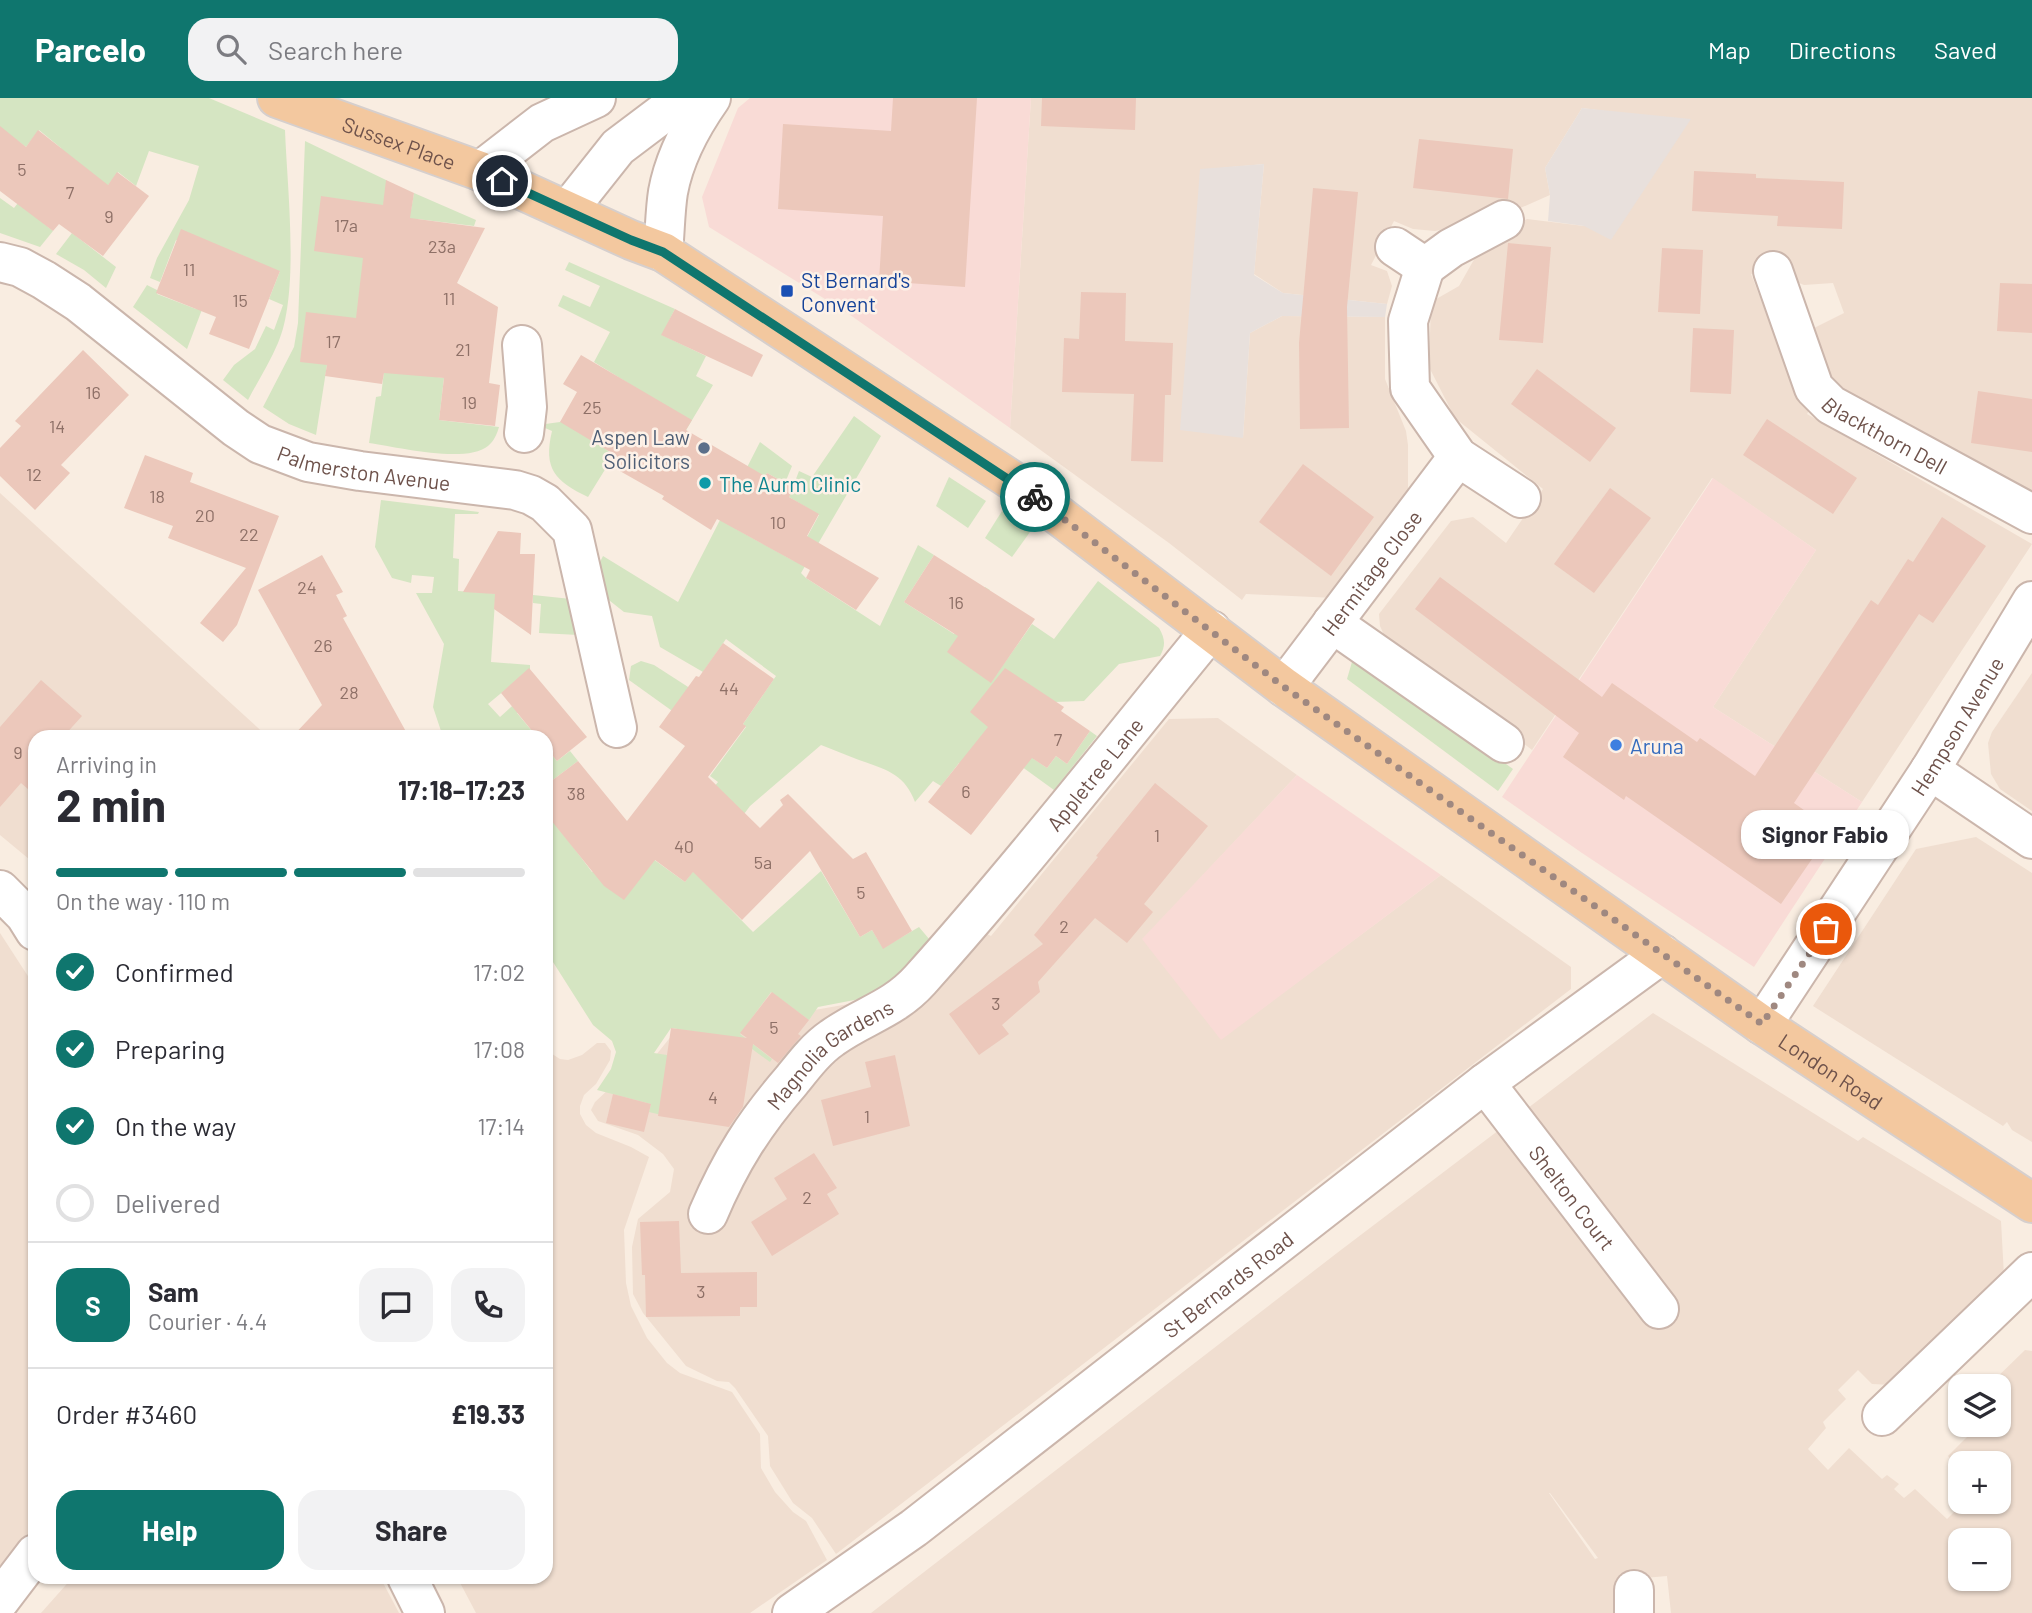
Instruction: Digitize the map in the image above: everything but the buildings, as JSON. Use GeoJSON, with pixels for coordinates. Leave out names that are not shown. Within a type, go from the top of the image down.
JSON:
{"type":"FeatureCollection","features":[{"type":"Feature","properties":{"kind":"main road","name":"Sussex Place"},"geometry":{"type":"LineString","coordinates":[[277,98],[480,171]]}},
{"type":"Feature","properties":{"kind":"main road","name":"London Road"},"geometry":{"type":"LineString","coordinates":[[480,171],[663,252],[1016,483],[1284,687],[1762,1024],[2032,1203]]}},
{"type":"Feature","properties":{"kind":"street"},"geometry":{"type":"LineString","coordinates":[[480,171],[542,123],[596,98]]}},
{"type":"Feature","properties":{"kind":"street"},"geometry":{"type":"LineString","coordinates":[[568,210],[618,147],[683,98]]}},
{"type":"Feature","properties":{"kind":"street"},"geometry":{"type":"LineString","coordinates":[[663,252],[668,191],[698,116],[711,98]]}},
{"type":"Feature","properties":{"kind":"street"},"geometry":{"type":"LineString","coordinates":[[1504,220],[1451,248],[1410,257],[1410,388],[1458,457],[1521,498]]}},
{"type":"Feature","properties":{"kind":"street","name":"Palmerston Avenue"},"geometry":{"type":"LineString","coordinates":[[0,262],[20,268],[64,293],[236,428],[283,455],[308,463],[360,471],[515,490],[545,503],[572,530],[617,728]]}},
{"type":"Feature","properties":{"kind":"street","name":"Blackthorn Dell"},"geometry":{"type":"LineString","coordinates":[[1773,271],[1814,388],[1831,405],[2032,514]]}},
{"type":"Feature","properties":{"kind":"street"},"geometry":{"type":"LineString","coordinates":[[522,345],[527,397],[524,433]]}},
{"type":"Feature","properties":{"kind":"street","name":"Hermitage Close"},"geometry":{"type":"LineString","coordinates":[[1284,687],[1458,457]]}},
{"type":"Feature","properties":{"kind":"street","name":"Hempson Avenue"},"geometry":{"type":"LineString","coordinates":[[1762,1024],[1930,770],[2032,601]]}},
{"type":"Feature","properties":{"kind":"street"},"geometry":{"type":"LineString","coordinates":[[1332,623],[1504,743]]}},
{"type":"Feature","properties":{"kind":"street","name":"Appletree Lane"},"geometry":{"type":"LineString","coordinates":[[977,916],[1211,630]]}},
{"type":"Feature","properties":{"kind":"street"},"geometry":{"type":"LineString","coordinates":[[1930,770],[2032,839]]}},
{"type":"Feature","properties":{"kind":"street"},"geometry":{"type":"LineString","coordinates":[[0,890],[28,920]]}},
{"type":"Feature","properties":{"kind":"street","name":"Magnolia Gardens"},"geometry":{"type":"LineString","coordinates":[[708,1214],[740,1148],[761,1117],[817,1049],[839,1033],[876,1015],[904,995],[977,916]]}},
{"type":"Feature","properties":{"kind":"street","name":"St Bernards Road"},"geometry":{"type":"LineString","coordinates":[[792,1613],[914,1528],[1485,1083],[1662,954]]}},
{"type":"Feature","properties":{"kind":"street","name":"Shelton Court"},"geometry":{"type":"LineString","coordinates":[[1485,1083],[1659,1309]]}},
{"type":"Feature","properties":{"kind":"street"},"geometry":{"type":"LineString","coordinates":[[1882,1416],[2032,1272]]}},
{"type":"Feature","properties":{"kind":"street"},"geometry":{"type":"LineString","coordinates":[[0,1601],[28,1563]]}},
{"type":"Feature","properties":{"kind":"street"},"geometry":{"type":"LineString","coordinates":[[410,1584],[425,1613]]}},
{"type":"Feature","properties":{"kind":"shaded area"},"geometry":{"type":"Polygon","coordinates":[[[750,98],[1031,98],[1010,428],[846,312],[709,227],[702,197],[738,108],[750,98]]]}},
{"type":"Feature","properties":{"kind":"shaded area"},"geometry":{"type":"Polygon","coordinates":[[[1031,98],[2032,98],[2032,496],[1965,465],[1908,423],[1829,383],[1811,346],[1814,328],[1844,313],[1833,283],[1804,285],[1787,278],[1779,267],[1751,274],[1795,388],[1811,407],[1807,414],[2032,544],[1862,802],[1713,707],[1816,550],[1712,478],[1532,750],[1385,637],[1379,614],[1451,521],[1473,517],[1506,543],[1543,489],[1455,418],[1429,367],[1431,302],[1459,286],[1484,242],[1527,219],[1584,226],[1612,112],[1582,108],[1545,168],[1550,195],[1502,216],[1435,231],[1413,229],[1394,221],[1371,265],[1387,271],[1392,286],[1387,304],[1283,293],[1254,274],[1264,164],[1200,170],[1243,438],[1250,333],[1282,316],[1385,317],[1385,379],[1406,431],[1408,445],[1408,500],[1335,598],[1246,594],[1242,600],[1169,543],[1010,428],[1031,98]]]}},
{"type":"Feature","properties":{"kind":"shaded area"},"geometry":{"type":"Polygon","coordinates":[[[1582,108],[1691,119],[1611,240],[1584,226],[1548,221],[1550,195],[1545,168],[1582,108]]]}},
{"type":"Feature","properties":{"kind":"shaded area"},"geometry":{"type":"Polygon","coordinates":[[[1264,164],[1254,275],[1283,293],[1387,304],[1385,317],[1282,316],[1250,333],[1243,438],[1180,430],[1200,169],[1264,164]]]}},
{"type":"Feature","properties":{"kind":"shaded area"},"geometry":{"type":"Polygon","coordinates":[[[1713,478],[1816,550],[1713,707],[1862,802],[1754,967],[1502,797],[1713,478]]]}},
{"type":"Feature","properties":{"kind":"shaded area"},"geometry":{"type":"Polygon","coordinates":[[[0,493],[260,730],[28,730],[28,858],[0,835],[0,493]]]}},
{"type":"Feature","properties":{"kind":"shaded area"},"geometry":{"type":"Polygon","coordinates":[[[2032,673],[2032,811],[2000,789],[1991,774],[1988,743],[1992,732],[2032,673]]]}},
{"type":"Feature","properties":{"kind":"shaded area"},"geometry":{"type":"Polygon","coordinates":[[[1218,718],[1297,775],[1160,921],[1221,1039],[1441,875],[1571,967],[1571,989],[836,1554],[812,1518],[793,1503],[770,1466],[768,1436],[735,1388],[729,1382],[717,1381],[686,1366],[643,1313],[633,1294],[632,1247],[638,1219],[670,1192],[674,1169],[663,1154],[638,1135],[598,1121],[591,1110],[595,1102],[610,1088],[656,1055],[732,961],[803,1012],[889,997],[981,931],[991,936],[1169,719],[1218,718]]]}},
{"type":"Feature","properties":{"kind":"shaded area"},"geometry":{"type":"Polygon","coordinates":[[[1297,775],[1441,875],[1221,1040],[1142,939],[1297,775]]]}},
{"type":"Feature","properties":{"kind":"shaded area"},"geometry":{"type":"Polygon","coordinates":[[[1976,837],[2032,873],[2032,1142],[2012,1130],[2007,1122],[2003,1126],[1813,1006],[1916,849],[1976,837]]]}},
{"type":"Feature","properties":{"kind":"shaded area"},"geometry":{"type":"Polygon","coordinates":[[[0,933],[28,976],[28,1535],[0,1571],[0,933]]]}},
{"type":"Feature","properties":{"kind":"shaded area"},"geometry":{"type":"Polygon","coordinates":[[[1653,1013],[1858,1141],[1863,1137],[2001,1221],[2004,1276],[1892,1385],[1872,1384],[1858,1370],[1838,1390],[1846,1399],[1823,1422],[1826,1428],[1808,1449],[1828,1470],[1849,1448],[1882,1479],[1887,1475],[1899,1484],[1894,1489],[1904,1498],[1915,1489],[1947,1519],[1952,1514],[2011,1514],[2011,1451],[1953,1451],[1967,1437],[2011,1437],[2011,1374],[2000,1374],[2025,1350],[2032,1351],[2032,1613],[1671,1613],[1667,1576],[1621,1580],[1623,1613],[871,1613],[1653,1013]],[[1550,1493],[1595,1559],[1598,1558],[1550,1493]]]}},
{"type":"Feature","properties":{"kind":"shaded area"},"geometry":{"type":"Polygon","coordinates":[[[597,1043],[605,1043],[611,1051],[610,1060],[596,1084],[584,1095],[580,1106],[580,1114],[586,1125],[596,1133],[649,1157],[624,1230],[626,1283],[631,1306],[647,1338],[667,1363],[680,1373],[732,1392],[760,1434],[761,1468],[775,1492],[793,1512],[806,1521],[827,1560],[750,1613],[476,1613],[461,1584],[553,1584],[553,1055],[568,1060],[582,1055],[597,1043]]]}},
{"type":"Feature","properties":{"kind":"shaded area"},"geometry":{"type":"Polygon","coordinates":[[[67,1584],[384,1584],[399,1613],[41,1613],[67,1584]]]}},
{"type":"Feature","properties":{"kind":"green space"},"geometry":{"type":"Polygon","coordinates":[[[0,98],[209,98],[285,130],[290,239],[289,296],[278,343],[248,400],[223,380],[234,365],[255,349],[266,326],[274,330],[283,305],[269,299],[280,271],[206,299],[187,349],[133,307],[147,285],[157,290],[157,294],[196,309],[218,255],[176,240],[160,282],[150,278],[157,258],[189,200],[199,166],[149,151],[136,186],[118,172],[106,188],[42,222],[53,231],[40,247],[0,233],[0,198],[14,208],[61,148],[39,130],[26,147],[0,128],[0,98]]]}},
{"type":"Feature","properties":{"kind":"green space"},"geometry":{"type":"Polygon","coordinates":[[[305,141],[386,180],[411,210],[414,193],[476,220],[474,226],[417,219],[411,265],[438,369],[437,377],[444,378],[439,420],[499,427],[488,446],[464,454],[448,454],[369,443],[376,397],[381,396],[385,363],[327,365],[316,435],[289,424],[263,407],[294,347],[298,323],[305,141]]]}},
{"type":"Feature","properties":{"kind":"green space"},"geometry":{"type":"Polygon","coordinates":[[[72,233],[116,267],[106,288],[84,270],[56,254],[72,233]]]}},
{"type":"Feature","properties":{"kind":"green space"},"geometry":{"type":"Polygon","coordinates":[[[569,262],[675,309],[662,335],[706,356],[696,376],[713,385],[658,477],[605,449],[614,455],[588,497],[567,485],[554,472],[549,455],[552,431],[538,425],[560,422],[628,383],[594,362],[610,332],[558,306],[563,295],[590,307],[600,286],[565,270],[569,262]]]}},
{"type":"Feature","properties":{"kind":"green space"},"geometry":{"type":"Polygon","coordinates":[[[854,416],[881,436],[801,573],[880,626],[918,545],[934,555],[904,602],[954,634],[985,587],[990,590],[948,652],[991,682],[1032,624],[1054,639],[1098,581],[1159,628],[1164,645],[1160,656],[1119,664],[1084,701],[1055,702],[1034,759],[1047,768],[1056,756],[1067,764],[1090,731],[1097,736],[1054,790],[996,748],[975,775],[959,763],[941,786],[933,781],[915,802],[906,785],[893,774],[821,745],[750,806],[698,876],[753,932],[821,871],[860,937],[872,930],[883,948],[919,927],[935,946],[896,992],[818,1007],[809,1020],[771,992],[740,1034],[772,1059],[770,1062],[737,1038],[671,1028],[654,1053],[667,1055],[678,1119],[649,1112],[651,1104],[597,1090],[611,1069],[616,1052],[612,1041],[593,1025],[553,962],[553,820],[592,872],[649,856],[685,882],[719,836],[700,805],[718,782],[710,776],[746,727],[743,724],[776,676],[726,639],[703,672],[660,647],[652,616],[624,612],[605,597],[599,564],[603,556],[678,602],[760,442],[792,466],[785,483],[767,473],[736,529],[794,561],[819,515],[789,497],[799,471],[812,477],[854,416]]]}},
{"type":"Feature","properties":{"kind":"green space"},"geometry":{"type":"Polygon","coordinates":[[[949,477],[986,501],[968,528],[936,506],[949,477]]]}},
{"type":"Feature","properties":{"kind":"green space"},"geometry":{"type":"Polygon","coordinates":[[[381,500],[479,512],[455,514],[453,558],[459,559],[458,591],[518,595],[495,601],[491,662],[530,665],[530,669],[488,704],[500,717],[532,688],[539,695],[517,713],[531,730],[441,730],[433,707],[444,644],[416,593],[432,593],[434,577],[412,575],[411,583],[392,578],[375,547],[381,500]]]}},
{"type":"Feature","properties":{"kind":"green space"},"geometry":{"type":"Polygon","coordinates":[[[1002,511],[1030,532],[1012,557],[985,538],[1002,511]]]}},
{"type":"Feature","properties":{"kind":"green space"},"geometry":{"type":"Polygon","coordinates":[[[533,595],[571,599],[579,635],[539,633],[541,604],[533,603],[533,595]]]}},
{"type":"Feature","properties":{"kind":"green space"},"geometry":{"type":"Polygon","coordinates":[[[1354,655],[1513,769],[1498,791],[1347,679],[1354,655]]]}},
{"type":"Feature","properties":{"kind":"green space"},"geometry":{"type":"Polygon","coordinates":[[[641,661],[654,665],[699,694],[682,718],[629,680],[631,666],[641,661]]]}},
{"type":"Feature","properties":{"kind":"green space"},"geometry":{"type":"Polygon","coordinates":[[[570,751],[578,761],[553,780],[553,756],[557,761],[570,751]]]}},
{"type":"Feature","properties":{"kind":"way so far"},"geometry":{"type":"LineString","coordinates":[[1035,497],[1284,687],[1762,1024],[1826,929]]}},
{"type":"Feature","properties":{"kind":"place","name":"St Bernard's Convent"},"geometry":{"type":"Point","coordinates":[787,291]}},
{"type":"Feature","properties":{"kind":"place","name":"Aspen Law Solicitors"},"geometry":{"type":"Point","coordinates":[704,448]}},
{"type":"Feature","properties":{"kind":"place","name":"The Aurm Clinic"},"geometry":{"type":"Point","coordinates":[705,483]}},
{"type":"Feature","properties":{"kind":"place","name":"Aruna"},"geometry":{"type":"Point","coordinates":[1616,745]}},
{"type":"Feature","properties":{"kind":"place","name":"Signor Fabio"},"geometry":{"type":"Point","coordinates":[1826,929]}},
{"type":"Feature","properties":{"kind":"route"},"geometry":{"type":"LineString","coordinates":[[502,181],[663,252],[1035,497]]}}]}
